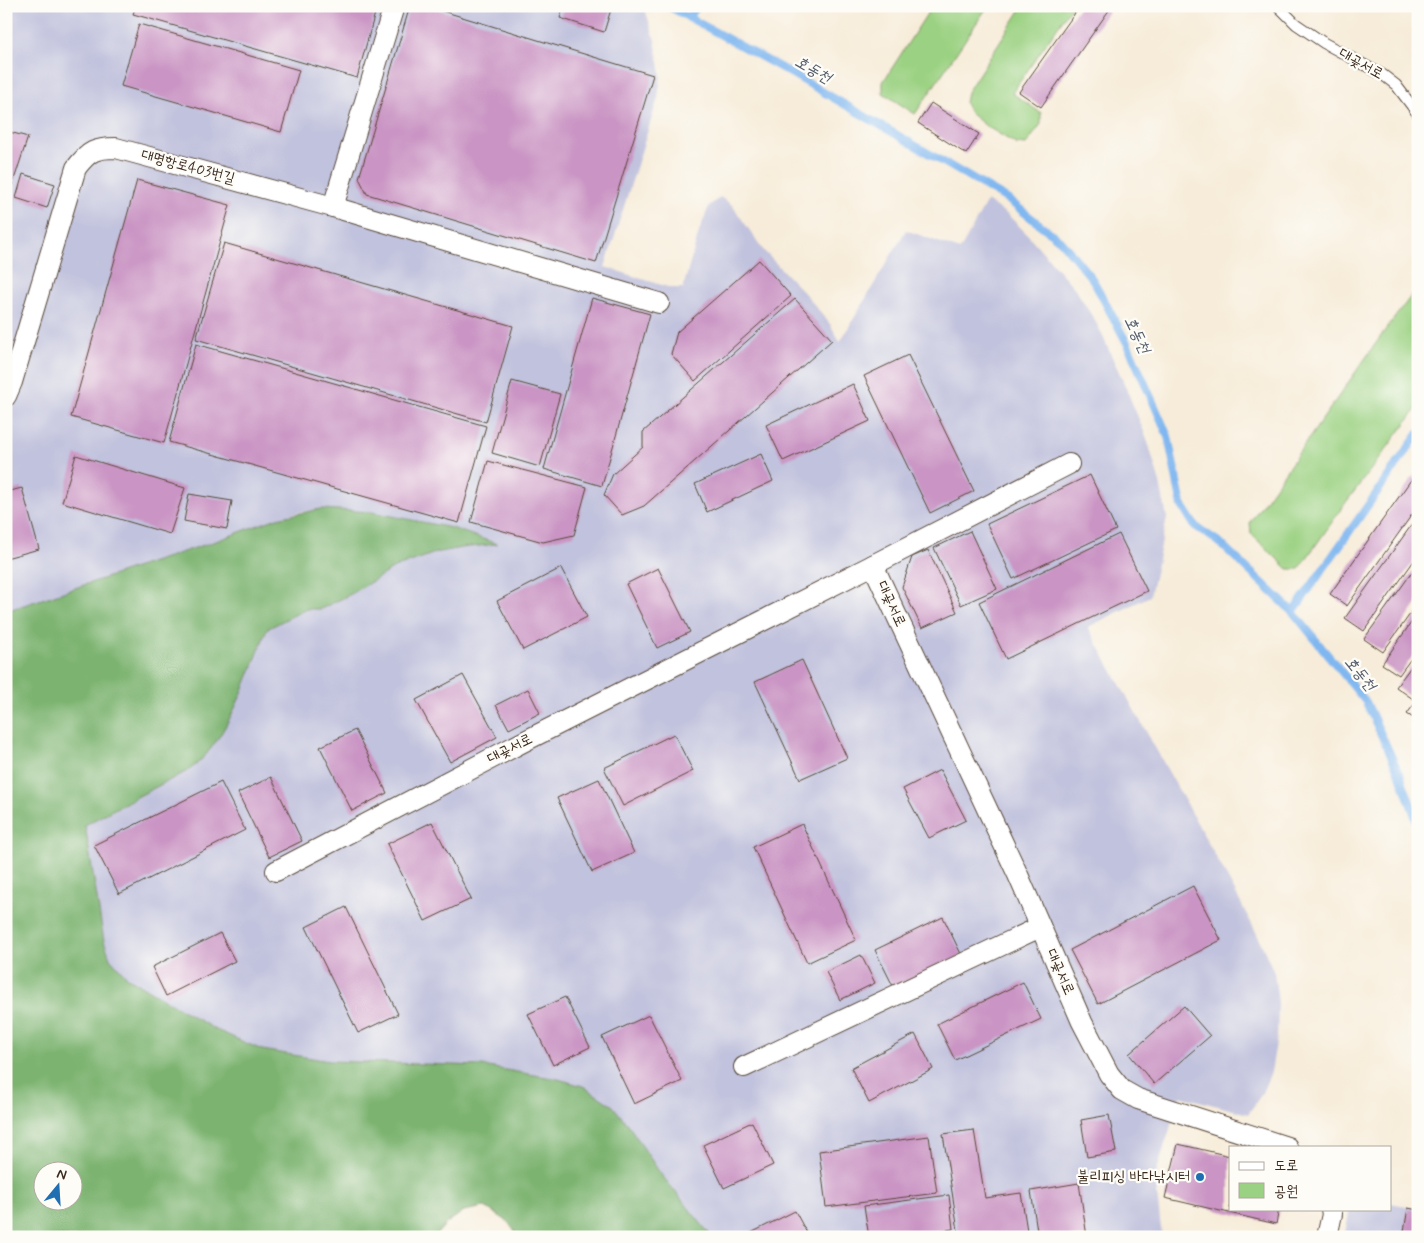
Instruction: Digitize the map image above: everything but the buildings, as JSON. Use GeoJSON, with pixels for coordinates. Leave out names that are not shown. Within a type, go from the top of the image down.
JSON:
{"type":"FeatureCollection","features":[{"type":"Feature","properties":{"kind":"street"},"geometry":{"type":"LineString","coordinates":[[333,207],[394,6]]}},
{"type":"Feature","properties":{"kind":"street","name":"대명항로403번길"},"geometry":{"type":"LineString","coordinates":[[6,396],[15,372],[76,168],[86,155],[99,148],[116,148],[333,207],[659,303]]}},
{"type":"Feature","properties":{"kind":"street"},"geometry":{"type":"LineString","coordinates":[[873,565],[1069,464]]}},
{"type":"Feature","properties":{"kind":"street","name":"대곶서로"},"geometry":{"type":"LineString","coordinates":[[276,871],[521,742],[873,565],[1082,1022],[1109,1074],[1122,1090],[1138,1099],[1285,1146]]}},
{"type":"Feature","properties":{"kind":"street"},"geometry":{"type":"LineString","coordinates":[[744,1067],[1040,927]]}},
{"type":"Feature","properties":{"kind":"street"},"geometry":{"type":"LineString","coordinates":[[1327,1237],[1331,1210]]}},
{"type":"Feature","properties":{"kind":"lane","name":"대곶서로"},"geometry":{"type":"LineString","coordinates":[[1278,6],[1296,24],[1324,43],[1382,75],[1396,85],[1418,114]]}},
{"type":"Feature","properties":{"kind":"shaded area"},"geometry":{"type":"Polygon","coordinates":[[[6,6],[644,6],[655,40],[661,74],[658,98],[605,267],[671,288],[683,288],[699,232],[709,206],[720,197],[732,205],[764,251],[808,297],[830,324],[840,342],[906,230],[960,250],[987,201],[1008,215],[1028,235],[1076,290],[1098,326],[1147,439],[1160,483],[1167,518],[1150,596],[1088,627],[1221,866],[1256,932],[1274,972],[1278,1003],[1277,1037],[1271,1072],[1261,1095],[1248,1114],[1180,1096],[1155,1177],[1162,1237],[712,1237],[660,1173],[631,1129],[613,1106],[583,1086],[558,1079],[482,1066],[330,1061],[262,1050],[214,1029],[127,977],[110,958],[104,941],[85,825],[198,763],[213,746],[255,660],[267,629],[306,609],[321,609],[353,593],[394,568],[435,553],[461,548],[464,533],[452,528],[372,512],[321,509],[300,512],[277,518],[216,541],[6,611],[6,6]]]}},
{"type":"Feature","properties":{"kind":"shaded area"},"geometry":{"type":"Polygon","coordinates":[[[1392,1203],[1418,1208],[1418,1237],[1344,1237],[1350,1210],[1392,1210],[1392,1203]]]}},
{"type":"Feature","properties":{"kind":"green space"},"geometry":{"type":"Polygon","coordinates":[[[932,6],[988,6],[915,114],[883,93],[883,82],[932,6]]]}},
{"type":"Feature","properties":{"kind":"green space"},"geometry":{"type":"Polygon","coordinates":[[[1023,6],[1072,6],[1012,93],[1041,113],[1041,124],[1026,145],[1016,144],[986,126],[970,113],[965,103],[967,92],[1023,6]]]}},
{"type":"Feature","properties":{"kind":"green space"},"geometry":{"type":"Polygon","coordinates":[[[1418,287],[1418,407],[1344,505],[1299,569],[1288,569],[1251,534],[1250,522],[1386,329],[1418,287]]]}},
{"type":"Feature","properties":{"kind":"green space"},"geometry":{"type":"Polygon","coordinates":[[[321,509],[372,512],[452,528],[497,544],[435,553],[394,568],[353,593],[321,609],[306,609],[267,629],[247,681],[230,717],[221,734],[199,762],[186,772],[85,825],[104,941],[110,958],[127,977],[214,1029],[262,1050],[330,1061],[482,1066],[558,1079],[583,1086],[613,1106],[631,1129],[660,1173],[712,1237],[519,1237],[507,1221],[485,1207],[464,1211],[447,1223],[434,1237],[6,1237],[6,611],[216,541],[277,518],[321,509]]]}},
{"type":"Feature","properties":{"kind":"waterway","name":"호동천"},"geometry":{"type":"LineString","coordinates":[[668,6],[794,75],[1007,199],[1061,241],[1093,280],[1127,343],[1168,436],[1182,506],[1195,526],[1219,542],[1293,612],[1366,702],[1400,775],[1418,824]]}},
{"type":"Feature","properties":{"kind":"waterway"},"geometry":{"type":"LineString","coordinates":[[689,18],[697,6]]}},
{"type":"Feature","properties":{"kind":"waterway"},"geometry":{"type":"LineString","coordinates":[[1293,612],[1418,434]]}},
{"type":"Feature","properties":{"kind":"place","name":"불리피싱 바다낚시터"},"geometry":{"type":"Point","coordinates":[1200,1177]}}]}
